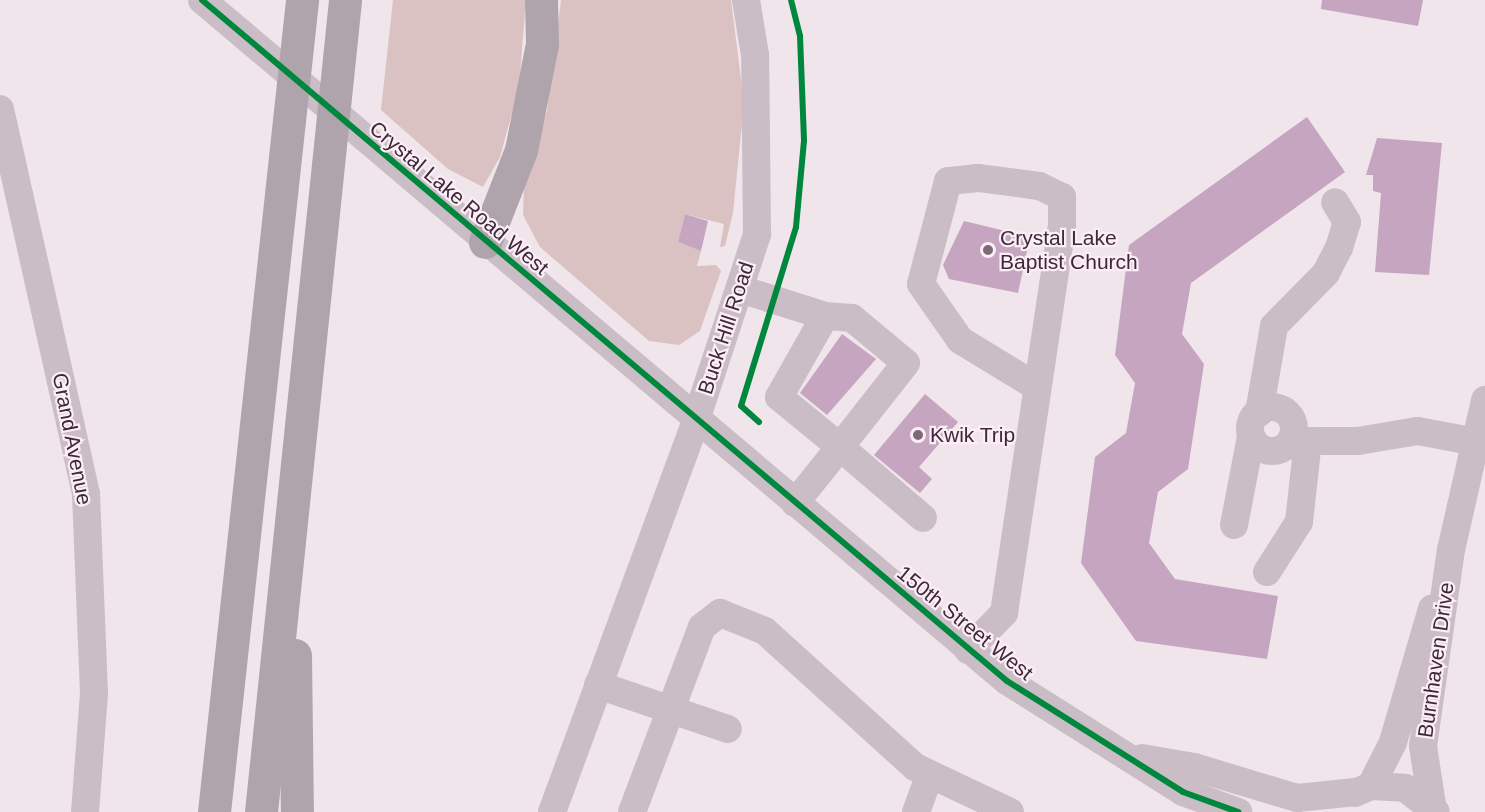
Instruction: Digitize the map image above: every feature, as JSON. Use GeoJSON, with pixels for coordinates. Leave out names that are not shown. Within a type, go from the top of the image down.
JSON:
{"type":"FeatureCollection","features":[{"type":"Feature","properties":{"kind":"highway"},"geometry":{"type":"LineString","coordinates":[[214,812],[302,0]]}},
{"type":"Feature","properties":{"kind":"highway"},"geometry":{"type":"LineString","coordinates":[[261,812],[290,559],[345,0]]}},
{"type":"Feature","properties":{"kind":"highway"},"geometry":{"type":"LineString","coordinates":[[485,242],[520,150],[542,44],[541,0]]}},
{"type":"Feature","properties":{"kind":"highway"},"geometry":{"type":"LineString","coordinates":[[290,559],[297,812]]}},
{"type":"Feature","properties":{"kind":"street","name":"Buck Hill Road"},"geometry":{"type":"LineString","coordinates":[[552,812],[696,420],[757,234],[755,55],[746,0]]}},
{"type":"Feature","properties":{"kind":"street","name":"Crystal Lake Road West"},"geometry":{"type":"LineString","coordinates":[[209,6],[412,181],[696,420]]}},
{"type":"Feature","properties":{"kind":"street","name":"Grand Avenue"},"geometry":{"type":"LineString","coordinates":[[0,109],[86,495],[94,693],[85,812]]}},
{"type":"Feature","properties":{"kind":"street"},"geometry":{"type":"LineString","coordinates":[[968,650],[1004,613],[1037,387],[1062,197],[1009,182],[948,181],[921,284],[960,340],[1037,387]]}},
{"type":"Feature","properties":{"kind":"street"},"geometry":{"type":"LineString","coordinates":[[1234,525],[1274,326],[1326,273],[1339,248],[1347,222],[1335,202]]}},
{"type":"Feature","properties":{"kind":"street"},"geometry":{"type":"LineString","coordinates":[[740,289],[825,316],[852,318],[906,363],[795,504]]}},
{"type":"Feature","properties":{"kind":"street"},"geometry":{"type":"LineString","coordinates":[[825,316],[779,397],[923,518]]}},
{"type":"Feature","properties":{"kind":"street","name":"Burnhaven Drive"},"geometry":{"type":"LineString","coordinates":[[1355,797],[1393,742],[1451,550],[1485,400]]}},
{"type":"Feature","properties":{"kind":"street"},"geometry":{"type":"LineString","coordinates":[[1255,425],[1274,407],[1291,416],[1300,441],[1299,522],[1267,572]]}},
{"type":"Feature","properties":{"kind":"street","name":"150th Street West"},"geometry":{"type":"LineString","coordinates":[[696,420],[968,650],[1046,708],[1134,757],[1183,792],[1238,812]]}},
{"type":"Feature","properties":{"kind":"street"},"geometry":{"type":"LineString","coordinates":[[1255,425],[1264,451],[1287,447],[1300,441],[1358,441],[1418,431],[1476,442]]}},
{"type":"Feature","properties":{"kind":"street","name":"Burnhaven Drive"},"geometry":{"type":"LineString","coordinates":[[1434,808],[1423,746],[1451,550]]}},
{"type":"Feature","properties":{"kind":"street"},"geometry":{"type":"LineString","coordinates":[[632,812],[702,627],[720,613],[765,631],[930,774],[1010,812]]}},
{"type":"Feature","properties":{"kind":"street"},"geometry":{"type":"LineString","coordinates":[[598,685],[670,712],[728,729]]}},
{"type":"Feature","properties":{"kind":"street","name":"150th Street West"},"geometry":{"type":"LineString","coordinates":[[1134,757],[1194,767],[1297,798],[1355,797],[1405,788],[1434,808]]}},
{"type":"Feature","properties":{"kind":"street"},"geometry":{"type":"LineString","coordinates":[[916,812],[930,774]]}},
{"type":"Feature","properties":{"kind":"shaded area"},"geometry":{"type":"Polygon","coordinates":[[[393,0],[526,0],[519,87],[500,157],[483,187],[448,169],[381,110],[393,0]]]}},
{"type":"Feature","properties":{"kind":"shaded area"},"geometry":{"type":"Polygon","coordinates":[[[561,0],[731,0],[744,103],[733,213],[725,246],[720,247],[724,224],[685,214],[678,242],[701,251],[697,266],[716,265],[721,271],[700,331],[679,345],[649,341],[540,247],[523,215],[524,182],[547,111],[561,0]]]}},
{"type":"Feature","properties":{"kind":"building"},"geometry":{"type":"Polygon","coordinates":[[[1322,0],[1423,0],[1418,26],[1321,9],[1322,0]]]}},
{"type":"Feature","properties":{"kind":"building"},"geometry":{"type":"Polygon","coordinates":[[[1307,117],[1345,172],[1191,283],[1182,334],[1204,364],[1188,469],[1158,492],[1149,543],[1175,579],[1278,596],[1267,659],[1136,641],[1081,563],[1095,457],[1126,433],[1135,383],[1115,355],[1129,245],[1307,117]]]}},
{"type":"Feature","properties":{"kind":"building"},"geometry":{"type":"Polygon","coordinates":[[[1377,138],[1442,143],[1429,275],[1375,272],[1381,193],[1373,191],[1373,175],[1366,175],[1377,138]]]}},
{"type":"Feature","properties":{"kind":"building"},"geometry":{"type":"Polygon","coordinates":[[[685,214],[708,221],[701,251],[678,242],[685,214]]]}},
{"type":"Feature","properties":{"kind":"building","name":"Crystal Lake Baptist Church"},"geometry":{"type":"Polygon","coordinates":[[[964,221],[1030,237],[1018,293],[949,279],[943,265],[964,221]]]}},
{"type":"Feature","properties":{"kind":"building"},"geometry":{"type":"Polygon","coordinates":[[[842,334],[876,359],[827,415],[800,393],[842,334]]]}},
{"type":"Feature","properties":{"kind":"building","name":"Kwik Trip"},"geometry":{"type":"Polygon","coordinates":[[[925,394],[958,422],[919,467],[932,479],[920,493],[874,455],[925,394]]]}},
{"type":"Feature","properties":{"kind":"cycle path"},"geometry":{"type":"LineString","coordinates":[[202,0],[1007,681],[1183,792],[1238,812]]}},
{"type":"Feature","properties":{"kind":"cycle path"},"geometry":{"type":"LineString","coordinates":[[759,422],[741,406],[796,227],[804,140],[800,36],[791,0]]}},
{"type":"Feature","properties":{"kind":"place","name":"Crystal Lake Baptist Church"},"geometry":{"type":"Point","coordinates":[988,250]}},
{"type":"Feature","properties":{"kind":"place","name":"Kwik Trip"},"geometry":{"type":"Point","coordinates":[918,435]}}]}
